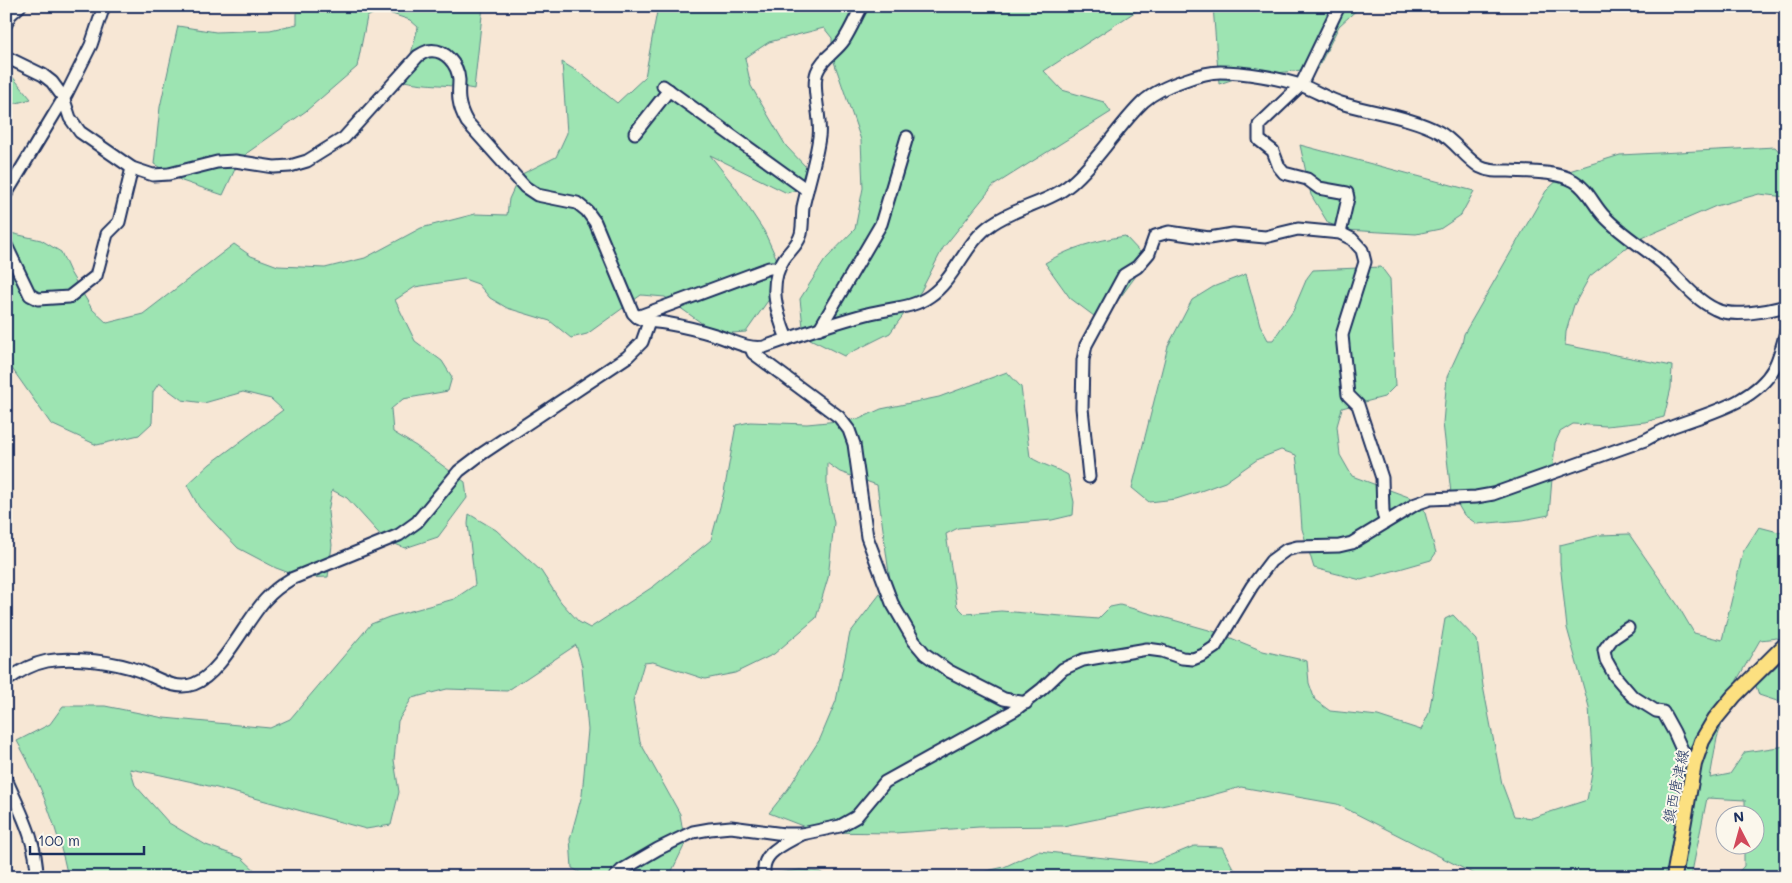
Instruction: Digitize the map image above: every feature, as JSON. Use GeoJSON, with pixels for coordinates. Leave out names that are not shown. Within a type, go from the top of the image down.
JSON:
{"type":"FeatureCollection","features":[{"type":"Feature","properties":{"kind":"main road","name":"鎮西唐津線"},"geometry":{"type":"LineString","coordinates":[[1674,877],[1694,764],[1702,741],[1715,718],[1734,696],[1786,644]]}},
{"type":"Feature","properties":{"kind":"street"},"geometry":{"type":"LineString","coordinates":[[8,17],[20,6]]}},
{"type":"Feature","properties":{"kind":"street"},"geometry":{"type":"LineString","coordinates":[[6,194],[67,92],[91,45],[104,6]]}},
{"type":"Feature","properties":{"kind":"street"},"geometry":{"type":"LineString","coordinates":[[786,339],[778,315],[775,295],[776,277],[778,268],[797,244],[801,234],[803,210],[819,136],[817,73],[822,62],[843,41],[862,6]]}},
{"type":"Feature","properties":{"kind":"street"},"geometry":{"type":"LineString","coordinates":[[1338,6],[1301,85],[1259,125],[1259,140],[1272,151],[1279,167],[1284,172],[1307,180],[1319,188],[1347,193],[1348,198],[1340,233]]}},
{"type":"Feature","properties":{"kind":"street"},"geometry":{"type":"LineString","coordinates":[[6,57],[52,82],[63,97],[70,118],[80,132],[132,168],[153,175],[169,174],[217,162],[235,161],[274,167],[290,166],[306,161],[344,138],[418,56],[428,51],[438,51],[448,57],[456,68],[459,79],[459,103],[467,122],[525,187],[536,195],[577,203],[587,210],[595,222],[633,312],[637,317],[649,322],[664,323],[710,334],[751,348],[764,347],[872,312],[909,306],[932,295],[947,280],[962,256],[978,236],[991,224],[1011,213],[1057,194],[1071,184],[1144,102],[1166,87],[1196,76],[1219,72],[1280,80],[1301,85],[1337,102],[1421,124],[1442,133],[1480,166],[1492,171],[1532,172],[1565,177],[1578,183],[1601,213],[1618,231],[1660,261],[1687,288],[1717,310],[1728,313],[1741,313],[1786,306]]}},
{"type":"Feature","properties":{"kind":"street"},"geometry":{"type":"LineString","coordinates":[[634,133],[666,88],[807,190]]}},
{"type":"Feature","properties":{"kind":"street"},"geometry":{"type":"LineString","coordinates":[[820,328],[881,224],[907,137]]}},
{"type":"Feature","properties":{"kind":"street"},"geometry":{"type":"LineString","coordinates":[[6,245],[30,295],[38,299],[69,297],[96,276],[107,234],[119,222],[132,168]]}},
{"type":"Feature","properties":{"kind":"street"},"geometry":{"type":"LineString","coordinates":[[1089,478],[1082,408],[1083,360],[1086,345],[1124,275],[1137,266],[1149,253],[1155,236],[1169,232],[1209,238],[1233,234],[1265,237],[1298,229],[1340,233],[1352,239],[1362,250],[1365,262],[1342,334],[1348,395],[1358,405],[1382,478],[1383,512],[1386,521]]}},
{"type":"Feature","properties":{"kind":"street"},"geometry":{"type":"LineString","coordinates":[[637,317],[769,268],[778,268]]}},
{"type":"Feature","properties":{"kind":"street"},"geometry":{"type":"LineString","coordinates":[[6,681],[35,664],[62,660],[107,662],[122,665],[178,686],[186,686],[204,679],[215,668],[264,601],[277,588],[291,579],[399,535],[410,528],[459,471],[627,357],[642,342],[649,322]]}},
{"type":"Feature","properties":{"kind":"street"},"geometry":{"type":"LineString","coordinates":[[615,877],[622,870],[658,849],[693,832],[731,827],[784,834],[802,834],[840,826],[856,817],[878,788],[886,782],[1026,703],[1063,669],[1083,660],[1147,649],[1162,651],[1182,658],[1193,659],[1203,655],[1215,646],[1252,586],[1271,561],[1286,550],[1297,547],[1339,546],[1352,543],[1416,504],[1430,499],[1476,497],[1493,494],[1645,440],[1667,428],[1735,401],[1750,393],[1773,369],[1782,350],[1786,331]]}},
{"type":"Feature","properties":{"kind":"street"},"geometry":{"type":"LineString","coordinates":[[751,348],[754,353],[839,416],[849,430],[854,444],[867,537],[892,603],[914,641],[925,654],[950,671],[1004,698],[1026,703]]}},
{"type":"Feature","properties":{"kind":"street"},"geometry":{"type":"LineString","coordinates":[[1628,628],[1612,639],[1604,650],[1606,660],[1615,676],[1632,696],[1656,711],[1663,712],[1683,752],[1694,764]]}},
{"type":"Feature","properties":{"kind":"street"},"geometry":{"type":"LineString","coordinates":[[6,780],[31,835],[36,852],[37,877]]}},
{"type":"Feature","properties":{"kind":"street"},"geometry":{"type":"LineString","coordinates":[[765,877],[763,866],[769,853],[802,834]]}},
{"type":"Feature","properties":{"kind":"green space"},"geometry":{"type":"Polygon","coordinates":[[[297,6],[483,6],[474,89],[404,81],[418,27],[410,20],[380,10],[367,17],[357,67],[306,111],[247,153],[236,167],[223,195],[182,181],[154,164],[160,107],[178,26],[216,32],[270,30],[297,24],[297,6]]]}},
{"type":"Feature","properties":{"kind":"green space"},"geometry":{"type":"Polygon","coordinates":[[[658,6],[1144,6],[1044,71],[1062,90],[1104,102],[1111,112],[993,186],[943,248],[921,291],[890,333],[844,356],[804,336],[800,299],[825,260],[855,229],[863,188],[861,140],[832,56],[832,38],[824,28],[769,42],[745,58],[751,86],[786,146],[806,167],[799,189],[787,193],[710,155],[735,187],[764,231],[780,266],[772,295],[746,332],[717,334],[665,297],[641,295],[587,334],[571,338],[550,321],[507,308],[490,298],[478,284],[464,279],[415,287],[395,300],[415,341],[442,361],[452,377],[448,391],[403,399],[391,409],[393,432],[416,446],[465,482],[467,498],[438,537],[405,548],[385,540],[347,498],[332,490],[328,512],[332,545],[328,577],[303,578],[276,568],[238,548],[199,507],[187,485],[210,464],[283,410],[271,399],[243,392],[204,403],[182,400],[159,383],[153,392],[152,423],[139,435],[97,445],[51,424],[6,360],[6,232],[41,240],[61,252],[70,272],[92,309],[107,323],[143,314],[234,244],[251,256],[278,266],[325,268],[365,258],[421,228],[475,214],[507,215],[509,199],[520,175],[556,157],[567,133],[562,62],[581,74],[617,103],[645,77],[658,6]]]}},
{"type":"Feature","properties":{"kind":"green space"},"geometry":{"type":"Polygon","coordinates":[[[1213,6],[1361,6],[1339,26],[1318,68],[1237,78],[1219,84],[1213,6]]]}},
{"type":"Feature","properties":{"kind":"green space"},"geometry":{"type":"Polygon","coordinates":[[[6,69],[31,99],[6,106],[6,69]]]}},
{"type":"Feature","properties":{"kind":"green space"},"geometry":{"type":"Polygon","coordinates":[[[1300,145],[1474,191],[1461,215],[1440,229],[1416,234],[1345,230],[1328,223],[1311,195],[1300,145]]]}},
{"type":"Feature","properties":{"kind":"green space"},"geometry":{"type":"Polygon","coordinates":[[[1775,147],[1786,159],[1786,197],[1759,194],[1716,206],[1633,242],[1590,276],[1574,305],[1566,332],[1565,345],[1672,366],[1671,388],[1664,417],[1645,422],[1606,426],[1573,424],[1560,432],[1555,443],[1549,515],[1523,520],[1477,524],[1464,515],[1451,493],[1443,423],[1447,377],[1462,344],[1464,334],[1546,191],[1566,172],[1620,155],[1775,147]]]}},
{"type":"Feature","properties":{"kind":"green space"},"geometry":{"type":"Polygon","coordinates":[[[1125,236],[1140,252],[1144,265],[1102,322],[1070,298],[1045,263],[1084,245],[1125,236]]]}},
{"type":"Feature","properties":{"kind":"green space"},"geometry":{"type":"Polygon","coordinates":[[[1381,267],[1390,279],[1395,386],[1384,397],[1342,408],[1337,426],[1340,455],[1352,476],[1422,502],[1436,553],[1431,560],[1361,580],[1314,568],[1302,529],[1296,455],[1281,450],[1258,459],[1225,482],[1176,499],[1149,502],[1132,488],[1168,346],[1192,300],[1213,287],[1246,274],[1260,325],[1268,340],[1273,340],[1293,311],[1307,278],[1313,270],[1381,267]]]}},
{"type":"Feature","properties":{"kind":"green space"},"geometry":{"type":"Polygon","coordinates":[[[1007,372],[1021,387],[1030,457],[1068,475],[1074,502],[1073,515],[1052,520],[958,528],[946,534],[957,606],[965,614],[1001,611],[1098,619],[1110,607],[1120,605],[1216,632],[1263,651],[1307,661],[1309,683],[1315,700],[1330,711],[1378,716],[1421,730],[1429,713],[1445,619],[1453,615],[1477,640],[1483,686],[1502,784],[1514,816],[1532,818],[1587,800],[1593,767],[1589,707],[1567,628],[1560,563],[1560,545],[1600,535],[1629,534],[1677,604],[1694,633],[1722,640],[1743,552],[1759,527],[1786,534],[1786,641],[1777,638],[1760,640],[1737,680],[1717,738],[1710,778],[1730,774],[1745,752],[1786,746],[1786,877],[1734,877],[1744,866],[1744,856],[1764,856],[1764,806],[1745,806],[1745,800],[1707,798],[1691,877],[1480,877],[1337,804],[1241,787],[1205,797],[1063,826],[979,827],[895,833],[818,832],[769,813],[788,789],[820,739],[836,701],[850,633],[890,581],[877,485],[840,472],[827,463],[827,488],[834,523],[828,578],[816,618],[774,654],[735,673],[705,679],[653,662],[644,663],[633,701],[640,742],[680,814],[685,844],[669,877],[588,877],[572,868],[570,839],[582,795],[588,730],[582,666],[576,645],[507,691],[447,689],[412,698],[398,721],[394,760],[399,792],[391,825],[366,829],[219,789],[130,769],[135,785],[169,823],[206,845],[242,858],[262,877],[68,877],[48,807],[34,773],[17,741],[50,724],[63,706],[105,706],[164,718],[270,728],[290,719],[371,624],[389,617],[454,599],[475,585],[468,524],[469,514],[496,530],[541,571],[561,602],[579,622],[590,628],[654,586],[711,540],[724,492],[736,425],[750,422],[807,424],[859,419],[881,409],[939,397],[1007,372]]]}},
{"type":"Feature","properties":{"kind":"green space"},"geometry":{"type":"Polygon","coordinates":[[[1786,657],[1786,704],[1759,695],[1756,686],[1786,657]]]}},
{"type":"Feature","properties":{"kind":"green space"},"geometry":{"type":"Polygon","coordinates":[[[1194,846],[1222,847],[1232,866],[1241,877],[961,877],[1004,867],[1038,851],[1153,863],[1194,846]]]}},
{"type":"Feature","properties":{"kind":"green space"},"geometry":{"type":"Polygon","coordinates":[[[800,870],[820,872],[828,877],[764,877],[770,874],[800,870]]]}}]}
